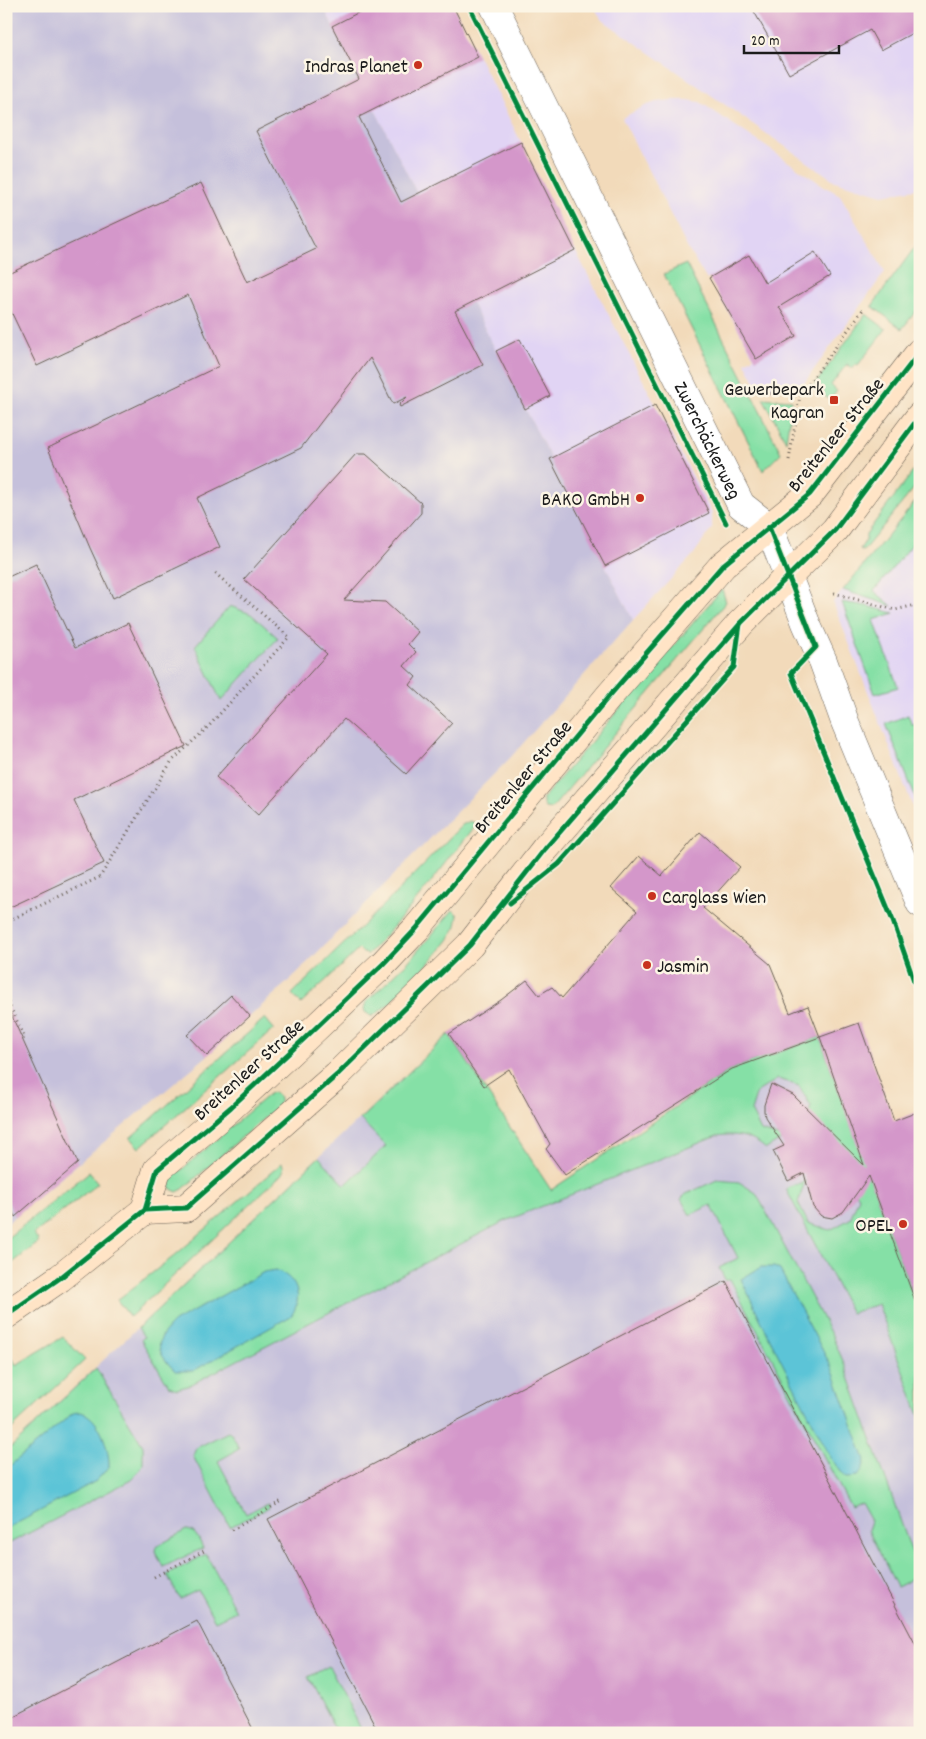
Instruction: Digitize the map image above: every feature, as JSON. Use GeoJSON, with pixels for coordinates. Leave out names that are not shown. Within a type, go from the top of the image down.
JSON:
{"type":"FeatureCollection","features":[{"type":"Feature","properties":{"kind":"main road","name":"Breitenleer Straße"},"geometry":{"type":"LineString","coordinates":[[145,1210],[157,1170],[237,1101],[383,964],[416,929],[610,695],[717,572],[810,494],[920,352]]}},
{"type":"Feature","properties":{"kind":"main road"},"geometry":{"type":"LineString","coordinates":[[6,1315],[60,1278],[145,1210],[186,1208],[337,1075],[428,988],[470,946],[546,849],[735,629],[835,530],[920,416]]}},
{"type":"Feature","properties":{"kind":"street","name":"Zwerchäckerweg"},"geometry":{"type":"LineString","coordinates":[[494,6],[741,505],[769,527]]}},
{"type":"Feature","properties":{"kind":"street"},"geometry":{"type":"LineString","coordinates":[[769,527],[845,722],[920,903]]}},
{"type":"Feature","properties":{"kind":"path"},"geometry":{"type":"LineString","coordinates":[[789,460],[800,396],[864,308]]}},
{"type":"Feature","properties":{"kind":"path"},"geometry":{"type":"LineString","coordinates":[[755,392],[800,396]]}},
{"type":"Feature","properties":{"kind":"path"},"geometry":{"type":"LineString","coordinates":[[6,924],[10,920],[100,877],[171,762],[208,727],[289,637],[215,573]]}},
{"type":"Feature","properties":{"kind":"path"},"geometry":{"type":"LineString","coordinates":[[834,593],[895,610],[916,605]]}},
{"type":"Feature","properties":{"kind":"path"},"geometry":{"type":"LineString","coordinates":[[6,998],[25,1038],[22,1039]]}},
{"type":"Feature","properties":{"kind":"path"},"geometry":{"type":"LineString","coordinates":[[232,1530],[282,1501]]}},
{"type":"Feature","properties":{"kind":"path"},"geometry":{"type":"LineString","coordinates":[[154,1578],[204,1551]]}},
{"type":"Feature","properties":{"kind":"shaded area"},"geometry":{"type":"Polygon","coordinates":[[[6,6],[323,6],[633,620],[510,758],[295,975],[207,1056],[6,1224],[6,6]]]}},
{"type":"Feature","properties":{"kind":"shaded area"},"geometry":{"type":"Polygon","coordinates":[[[323,6],[453,6],[575,250],[712,513],[712,528],[693,555],[633,620],[496,351],[323,6]]]}},
{"type":"Feature","properties":{"kind":"shaded area"},"geometry":{"type":"Polygon","coordinates":[[[594,6],[920,6],[920,188],[883,195],[835,181],[601,19],[594,6]]]}},
{"type":"Feature","properties":{"kind":"shaded area"},"geometry":{"type":"Polygon","coordinates":[[[672,100],[700,102],[840,195],[885,272],[799,390],[758,388],[745,362],[754,357],[709,278],[707,280],[688,249],[622,118],[656,102],[672,100]]]}},
{"type":"Feature","properties":{"kind":"shaded area"},"geometry":{"type":"Polygon","coordinates":[[[920,496],[920,825],[833,602],[920,496]]]}},
{"type":"Feature","properties":{"kind":"shaded area"},"geometry":{"type":"Polygon","coordinates":[[[449,1034],[551,1190],[732,1069],[820,1037],[920,1314],[920,1733],[6,1733],[6,1452],[449,1034]]]}},
{"type":"Feature","properties":{"kind":"green space"},"geometry":{"type":"Polygon","coordinates":[[[920,240],[920,306],[902,329],[872,306],[920,240]]]}},
{"type":"Feature","properties":{"kind":"green space"},"geometry":{"type":"Polygon","coordinates":[[[686,264],[781,453],[763,471],[664,274],[686,264]]]}},
{"type":"Feature","properties":{"kind":"green space"},"geometry":{"type":"Polygon","coordinates":[[[866,314],[886,329],[858,365],[856,364],[852,368],[847,364],[831,385],[837,391],[830,400],[813,387],[866,314]]]}},
{"type":"Feature","properties":{"kind":"green space"},"geometry":{"type":"Polygon","coordinates":[[[763,398],[792,400],[786,441],[763,398]]]}},
{"type":"Feature","properties":{"kind":"green space"},"geometry":{"type":"Polygon","coordinates":[[[915,469],[920,472],[920,481],[863,551],[860,549],[866,540],[866,534],[915,469]]]}},
{"type":"Feature","properties":{"kind":"green space"},"geometry":{"type":"Polygon","coordinates":[[[920,496],[920,535],[874,591],[892,606],[843,590],[920,496]]]}},
{"type":"Feature","properties":{"kind":"green space"},"geometry":{"type":"Polygon","coordinates":[[[722,589],[726,602],[554,806],[551,809],[545,808],[543,798],[722,589]]]}},
{"type":"Feature","properties":{"kind":"green space"},"geometry":{"type":"Polygon","coordinates":[[[842,602],[894,613],[874,620],[898,687],[875,694],[842,602]]]}},
{"type":"Feature","properties":{"kind":"green space"},"geometry":{"type":"Polygon","coordinates":[[[230,606],[251,614],[278,638],[221,701],[195,646],[230,606]]]}},
{"type":"Feature","properties":{"kind":"green space"},"geometry":{"type":"Polygon","coordinates":[[[908,715],[912,725],[920,723],[920,744],[918,745],[920,750],[920,809],[886,724],[908,715]]]}},
{"type":"Feature","properties":{"kind":"green space"},"geometry":{"type":"Polygon","coordinates":[[[470,821],[477,824],[397,923],[368,954],[363,953],[359,949],[301,1004],[292,994],[387,902],[462,825],[470,821]]]}},
{"type":"Feature","properties":{"kind":"green space"},"geometry":{"type":"Polygon","coordinates":[[[453,910],[458,915],[455,929],[448,941],[389,1004],[371,1016],[365,1012],[366,1002],[408,962],[453,910]]]}},
{"type":"Feature","properties":{"kind":"green space"},"geometry":{"type":"Polygon","coordinates":[[[265,1018],[274,1029],[139,1148],[130,1138],[265,1018]]]}},
{"type":"Feature","properties":{"kind":"green space"},"geometry":{"type":"Polygon","coordinates":[[[449,1034],[551,1190],[732,1069],[820,1037],[920,1314],[920,1418],[878,1304],[851,1313],[786,1189],[805,1181],[798,1203],[808,1223],[830,1230],[850,1219],[859,1197],[847,1176],[805,1126],[811,1106],[799,1086],[778,1079],[757,1092],[751,1111],[761,1131],[784,1138],[766,1149],[755,1141],[743,1136],[717,1136],[503,1222],[188,1386],[177,1389],[169,1386],[141,1340],[144,1337],[138,1328],[319,1157],[345,1185],[386,1146],[360,1119],[449,1034]]]}},
{"type":"Feature","properties":{"kind":"green space"},"geometry":{"type":"Polygon","coordinates":[[[274,1092],[280,1098],[278,1106],[183,1189],[177,1192],[171,1189],[172,1178],[269,1094],[274,1092]]]}},
{"type":"Feature","properties":{"kind":"green space"},"geometry":{"type":"Polygon","coordinates":[[[282,1163],[283,1172],[281,1175],[130,1317],[117,1300],[173,1257],[282,1163]]]}},
{"type":"Feature","properties":{"kind":"green space"},"geometry":{"type":"Polygon","coordinates":[[[89,1172],[98,1183],[34,1234],[38,1243],[6,1268],[6,1239],[89,1172]]]}},
{"type":"Feature","properties":{"kind":"green space"},"geometry":{"type":"Polygon","coordinates":[[[717,1180],[739,1182],[756,1193],[832,1336],[844,1363],[916,1564],[913,1576],[897,1587],[868,1530],[871,1521],[861,1503],[851,1508],[730,1279],[726,1281],[719,1268],[738,1258],[711,1205],[690,1215],[681,1199],[686,1194],[717,1180]]]}},
{"type":"Feature","properties":{"kind":"green space"},"geometry":{"type":"Polygon","coordinates":[[[63,1337],[85,1360],[6,1434],[6,1359],[10,1357],[16,1365],[63,1337]]]}},
{"type":"Feature","properties":{"kind":"green space"},"geometry":{"type":"Polygon","coordinates":[[[96,1368],[143,1446],[143,1465],[131,1480],[6,1545],[6,1452],[96,1368]]]}},
{"type":"Feature","properties":{"kind":"green space"},"geometry":{"type":"Polygon","coordinates":[[[228,1432],[232,1434],[239,1449],[218,1461],[246,1514],[267,1503],[269,1507],[230,1527],[193,1456],[196,1448],[228,1432]]]}},
{"type":"Feature","properties":{"kind":"green space"},"geometry":{"type":"Polygon","coordinates":[[[186,1530],[195,1534],[203,1548],[163,1567],[155,1551],[156,1547],[186,1530]]]}},
{"type":"Feature","properties":{"kind":"green space"},"geometry":{"type":"Polygon","coordinates":[[[206,1554],[236,1611],[215,1621],[198,1590],[180,1599],[167,1575],[206,1554]]]}},
{"type":"Feature","properties":{"kind":"green space"},"geometry":{"type":"Polygon","coordinates":[[[329,1666],[363,1733],[337,1733],[308,1677],[329,1666]]]}},
{"type":"Feature","properties":{"kind":"water"},"geometry":{"type":"Polygon","coordinates":[[[761,1267],[774,1267],[780,1270],[832,1368],[865,1460],[860,1474],[857,1476],[846,1478],[832,1460],[741,1279],[761,1267]]]}},
{"type":"Feature","properties":{"kind":"water"},"geometry":{"type":"Polygon","coordinates":[[[275,1270],[289,1278],[296,1289],[297,1302],[291,1316],[193,1371],[175,1371],[161,1352],[160,1341],[167,1329],[174,1322],[264,1272],[275,1270]]]}},
{"type":"Feature","properties":{"kind":"water"},"geometry":{"type":"Polygon","coordinates":[[[73,1413],[86,1414],[98,1426],[108,1452],[109,1467],[96,1481],[6,1529],[6,1469],[73,1413]]]}},
{"type":"Feature","properties":{"kind":"building"},"geometry":{"type":"Polygon","coordinates":[[[371,6],[453,6],[478,57],[359,117],[401,202],[521,142],[575,250],[455,311],[483,365],[400,407],[399,405],[407,397],[393,404],[370,358],[301,448],[197,498],[220,547],[113,598],[48,448],[219,366],[188,295],[37,366],[6,301],[6,274],[201,183],[247,282],[316,249],[256,131],[359,79],[332,26],[371,6]]]}},
{"type":"Feature","properties":{"kind":"building"},"geometry":{"type":"Polygon","coordinates":[[[751,6],[920,6],[920,29],[881,50],[870,30],[789,74],[751,6]]]}},
{"type":"Feature","properties":{"kind":"building"},"geometry":{"type":"Polygon","coordinates":[[[815,252],[830,276],[779,307],[796,336],[756,359],[709,278],[749,255],[765,283],[815,252]]]}},
{"type":"Feature","properties":{"kind":"building"},"geometry":{"type":"Polygon","coordinates":[[[520,339],[550,396],[525,409],[496,351],[520,339]]]}},
{"type":"Feature","properties":{"kind":"building"},"geometry":{"type":"Polygon","coordinates":[[[655,405],[709,513],[605,566],[550,459],[655,405]]]}},
{"type":"Feature","properties":{"kind":"building"},"geometry":{"type":"Polygon","coordinates":[[[356,454],[366,454],[421,503],[421,513],[344,600],[385,602],[418,632],[408,644],[416,652],[404,666],[416,677],[410,685],[452,723],[406,774],[344,719],[258,815],[216,777],[327,654],[244,579],[356,454]]]}},
{"type":"Feature","properties":{"kind":"building"},"geometry":{"type":"Polygon","coordinates":[[[36,564],[75,648],[128,623],[186,746],[74,800],[104,863],[6,909],[6,578],[36,564]]]}},
{"type":"Feature","properties":{"kind":"building"},"geometry":{"type":"Polygon","coordinates":[[[700,832],[740,867],[703,908],[770,964],[790,1013],[808,1006],[820,1037],[732,1069],[565,1175],[546,1149],[550,1144],[509,1069],[484,1086],[449,1034],[501,1000],[527,980],[539,995],[552,987],[562,998],[637,911],[611,888],[639,856],[662,876],[700,832]]]}},
{"type":"Feature","properties":{"kind":"building"},"geometry":{"type":"Polygon","coordinates":[[[231,995],[250,1016],[207,1056],[187,1035],[231,995]]]}},
{"type":"Feature","properties":{"kind":"building"},"geometry":{"type":"Polygon","coordinates":[[[6,1003],[78,1163],[15,1217],[6,1197],[6,1003]]]}},
{"type":"Feature","properties":{"kind":"building","name":"OPEL"},"geometry":{"type":"Polygon","coordinates":[[[859,1023],[894,1121],[920,1111],[920,1306],[917,1306],[869,1176],[843,1212],[832,1218],[821,1216],[813,1207],[804,1173],[788,1181],[773,1151],[784,1146],[765,1117],[764,1105],[771,1084],[793,1095],[864,1165],[820,1037],[859,1023]]]}},
{"type":"Feature","properties":{"kind":"building"},"geometry":{"type":"Polygon","coordinates":[[[726,1281],[920,1653],[920,1733],[379,1733],[268,1519],[726,1281]]]}},
{"type":"Feature","properties":{"kind":"building"},"geometry":{"type":"Polygon","coordinates":[[[197,1621],[255,1733],[6,1733],[6,1720],[197,1621]]]}},
{"type":"Feature","properties":{"kind":"cycle path"},"geometry":{"type":"LineString","coordinates":[[469,6],[726,523]]}},
{"type":"Feature","properties":{"kind":"cycle path"},"geometry":{"type":"LineString","coordinates":[[6,1315],[60,1278],[145,1210],[157,1170],[231,1107],[383,964],[416,929],[610,695],[723,565],[810,494],[920,352]]}},
{"type":"Feature","properties":{"kind":"cycle path"},"geometry":{"type":"LineString","coordinates":[[145,1210],[186,1208],[337,1075],[470,945],[545,849],[741,623],[835,530],[920,416]]}},
{"type":"Feature","properties":{"kind":"cycle path"},"geometry":{"type":"LineString","coordinates":[[769,527],[816,647],[791,673],[893,921],[920,998]]}},
{"type":"Feature","properties":{"kind":"cycle path"},"geometry":{"type":"LineString","coordinates":[[510,903],[559,864],[734,667],[740,624]]}},
{"type":"Feature","properties":{"kind":"place","name":"Indras Planet"},"geometry":{"type":"Point","coordinates":[418,65]}},
{"type":"Feature","properties":{"kind":"place","name":"Gewerbepark Kagran"},"geometry":{"type":"Point","coordinates":[834,400]}},
{"type":"Feature","properties":{"kind":"place","name":"BAKO GmbH"},"geometry":{"type":"Point","coordinates":[640,498]}},
{"type":"Feature","properties":{"kind":"place","name":"Carglass Wien"},"geometry":{"type":"Point","coordinates":[652,896]}},
{"type":"Feature","properties":{"kind":"place","name":"Jasmin"},"geometry":{"type":"Point","coordinates":[647,965]}},
{"type":"Feature","properties":{"kind":"place","name":"OPEL"},"geometry":{"type":"Point","coordinates":[903,1224]}}]}
